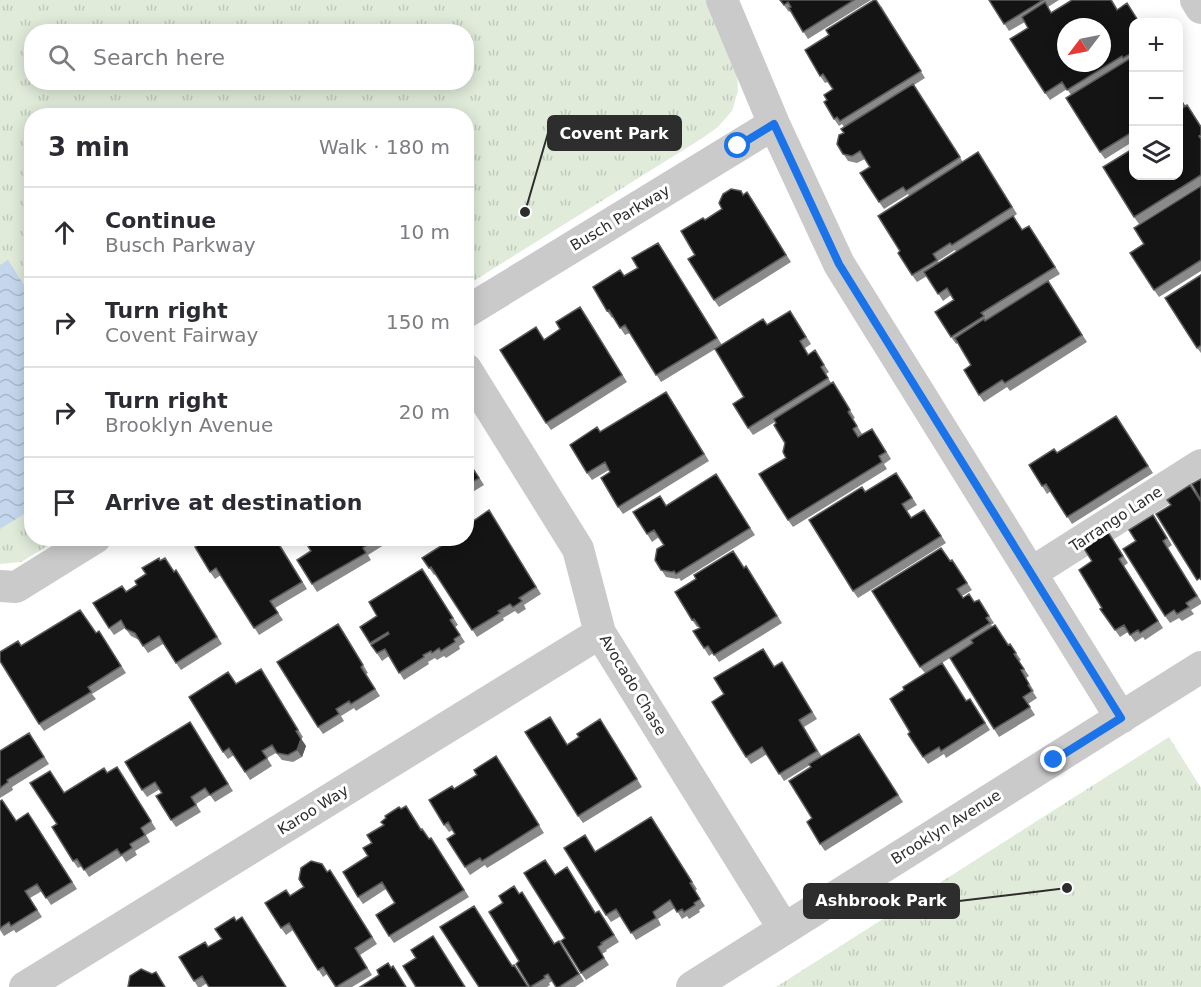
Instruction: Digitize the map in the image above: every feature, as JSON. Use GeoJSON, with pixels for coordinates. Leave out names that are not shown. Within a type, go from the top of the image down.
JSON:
{"type":"FeatureCollection","features":[{"type":"Feature","properties":{"kind":"street"},"geometry":{"type":"LineString","coordinates":[[722,0],[774,124],[839,264],[1121,718]]}},
{"type":"Feature","properties":{"kind":"street"},"geometry":{"type":"LineString","coordinates":[[1196,0],[1201,8]]}},
{"type":"Feature","properties":{"kind":"street","name":"Busch Parkway"},"geometry":{"type":"LineString","coordinates":[[474,307],[774,124]]}},
{"type":"Feature","properties":{"kind":"street","name":"Avocado Chase"},"geometry":{"type":"LineString","coordinates":[[474,382],[578,549],[600,633],[784,929]]}},
{"type":"Feature","properties":{"kind":"street","name":"Tarrango Lane"},"geometry":{"type":"LineString","coordinates":[[1031,573],[1201,465]]}},
{"type":"Feature","properties":{"kind":"street"},"geometry":{"type":"LineString","coordinates":[[0,586],[16,587],[82,546]]}},
{"type":"Feature","properties":{"kind":"street","name":"Karoo Way"},"geometry":{"type":"LineString","coordinates":[[25,987],[600,633]]}},
{"type":"Feature","properties":{"kind":"street","name":"Brooklyn Avenue"},"geometry":{"type":"LineString","coordinates":[[692,987],[1201,667]]}},
{"type":"Feature","properties":{"kind":"green space"},"geometry":{"type":"Polygon","coordinates":[[[0,0],[707,0],[737,68],[738,91],[732,111],[718,127],[701,139],[474,281],[474,108],[24,108],[24,546],[47,546],[21,562],[0,564],[0,0]]]}},
{"type":"Feature","properties":{"kind":"green space"},"geometry":{"type":"Polygon","coordinates":[[[1169,737],[1201,788],[1201,987],[776,987],[1169,737]]]}},
{"type":"Feature","properties":{"kind":"water"},"geometry":{"type":"Polygon","coordinates":[[[8,260],[24,285],[24,514],[0,529],[0,265],[8,260]]]}},
{"type":"Feature","properties":{"kind":"building"},"geometry":{"type":"Polygon","coordinates":[[[780,0],[854,0],[803,32],[788,2],[784,5],[780,0]]]}},
{"type":"Feature","properties":{"kind":"building"},"geometry":{"type":"Polygon","coordinates":[[[874,0],[921,71],[840,121],[837,117],[834,119],[824,102],[827,100],[824,95],[833,89],[823,74],[820,76],[805,50],[829,35],[826,30],[874,0]]]}},
{"type":"Feature","properties":{"kind":"building"},"geometry":{"type":"Polygon","coordinates":[[[989,0],[1043,0],[1004,24],[989,0]]]}},
{"type":"Feature","properties":{"kind":"building"},"geometry":{"type":"Polygon","coordinates":[[[1072,0],[1111,0],[1117,10],[1127,3],[1136,18],[1129,18],[1129,55],[1111,63],[1111,18],[1057,18],[1057,72],[1096,72],[1067,90],[1062,82],[1045,93],[1010,39],[1028,28],[1022,17],[1045,2],[1051,13],[1072,0]]]}},
{"type":"Feature","properties":{"kind":"building"},"geometry":{"type":"Polygon","coordinates":[[[1129,59],[1129,134],[1100,152],[1066,98],[1129,59]]]}},
{"type":"Feature","properties":{"kind":"building"},"geometry":{"type":"Polygon","coordinates":[[[913,84],[960,157],[906,191],[903,187],[879,202],[860,173],[870,167],[860,151],[852,156],[843,154],[837,144],[839,135],[844,133],[841,129],[913,84]]]}},
{"type":"Feature","properties":{"kind":"building"},"geometry":{"type":"Polygon","coordinates":[[[1187,105],[1201,127],[1199,136],[1201,139],[1201,175],[1134,217],[1103,167],[1129,151],[1129,180],[1183,180],[1183,108],[1187,105]]]}},
{"type":"Feature","properties":{"kind":"building"},"geometry":{"type":"Polygon","coordinates":[[[978,152],[1012,207],[952,245],[950,243],[933,254],[937,260],[912,275],[878,216],[978,152]]]}},
{"type":"Feature","properties":{"kind":"building"},"geometry":{"type":"Polygon","coordinates":[[[1201,186],[1201,260],[1154,290],[1130,253],[1144,244],[1134,228],[1201,186]]]}},
{"type":"Feature","properties":{"kind":"building"},"geometry":{"type":"Polygon","coordinates":[[[731,189],[741,191],[743,195],[747,192],[786,255],[714,300],[688,259],[695,255],[681,231],[722,209],[719,203],[723,194],[731,189]]]}},
{"type":"Feature","properties":{"kind":"building"},"geometry":{"type":"Polygon","coordinates":[[[1013,216],[1022,230],[1029,226],[1055,267],[981,313],[984,316],[951,337],[935,312],[954,300],[947,288],[938,294],[924,272],[1013,216]]]}},
{"type":"Feature","properties":{"kind":"building"},"geometry":{"type":"Polygon","coordinates":[[[658,243],[717,338],[656,375],[625,325],[620,328],[593,287],[620,270],[624,276],[638,268],[632,258],[658,243]]]}},
{"type":"Feature","properties":{"kind":"building"},"geometry":{"type":"Polygon","coordinates":[[[1201,275],[1201,345],[1197,348],[1165,298],[1201,275]]]}},
{"type":"Feature","properties":{"kind":"building"},"geometry":{"type":"Polygon","coordinates":[[[1048,281],[1082,335],[1005,383],[1002,380],[979,395],[964,370],[971,365],[955,338],[1048,281]]]}},
{"type":"Feature","properties":{"kind":"building"},"geometry":{"type":"Polygon","coordinates":[[[580,307],[622,375],[546,423],[500,350],[536,327],[544,340],[560,329],[556,322],[580,307]]]}},
{"type":"Feature","properties":{"kind":"building"},"geometry":{"type":"Polygon","coordinates":[[[790,311],[806,337],[800,341],[808,355],[815,350],[824,365],[821,367],[828,378],[748,428],[733,404],[744,397],[715,349],[763,319],[767,325],[790,311]]]}},
{"type":"Feature","properties":{"kind":"building"},"geometry":{"type":"Polygon","coordinates":[[[833,382],[850,410],[848,412],[857,426],[853,429],[858,437],[872,429],[886,452],[879,456],[882,462],[788,520],[759,474],[786,458],[783,452],[785,443],[774,425],[776,423],[774,419],[833,382]]]}},
{"type":"Feature","properties":{"kind":"building"},"geometry":{"type":"Polygon","coordinates":[[[666,392],[704,454],[618,507],[601,478],[610,472],[605,462],[587,473],[570,445],[597,427],[600,432],[666,392]]]}},
{"type":"Feature","properties":{"kind":"building"},"geometry":{"type":"Polygon","coordinates":[[[1116,416],[1148,466],[1067,517],[1046,484],[1042,486],[1029,465],[1054,449],[1057,453],[1116,416]]]}},
{"type":"Feature","properties":{"kind":"building"},"geometry":{"type":"Polygon","coordinates":[[[474,470],[479,478],[474,481],[474,470]]]}},
{"type":"Feature","properties":{"kind":"building"},"geometry":{"type":"Polygon","coordinates":[[[896,473],[912,498],[902,504],[911,518],[924,510],[941,536],[853,591],[809,520],[862,487],[865,492],[896,473]]]}},
{"type":"Feature","properties":{"kind":"building"},"geometry":{"type":"Polygon","coordinates":[[[716,474],[750,528],[676,574],[674,571],[661,570],[655,560],[657,549],[664,545],[654,530],[647,534],[633,512],[660,496],[666,506],[716,474]]]}},
{"type":"Feature","properties":{"kind":"building"},"geometry":{"type":"Polygon","coordinates":[[[1201,479],[1201,500],[1192,484],[1201,479]]]}},
{"type":"Feature","properties":{"kind":"building"},"geometry":{"type":"Polygon","coordinates":[[[1190,485],[1201,502],[1201,580],[1200,578],[1197,580],[1156,514],[1171,505],[1167,500],[1190,485]]]}},
{"type":"Feature","properties":{"kind":"building"},"geometry":{"type":"Polygon","coordinates":[[[489,510],[536,587],[519,598],[522,601],[513,607],[510,604],[472,630],[431,567],[429,568],[422,558],[441,546],[474,546],[474,521],[489,510]]]}},
{"type":"Feature","properties":{"kind":"building"},"geometry":{"type":"Polygon","coordinates":[[[1153,515],[1167,538],[1163,541],[1197,596],[1186,603],[1189,607],[1177,614],[1174,610],[1165,616],[1123,549],[1136,541],[1129,530],[1153,515]]]}},
{"type":"Feature","properties":{"kind":"building"},"geometry":{"type":"Polygon","coordinates":[[[1108,532],[1123,556],[1119,559],[1158,621],[1140,633],[1138,630],[1130,635],[1124,625],[1115,630],[1100,609],[1102,608],[1079,570],[1092,561],[1083,547],[1108,532]]]}},
{"type":"Feature","properties":{"kind":"building"},"geometry":{"type":"Polygon","coordinates":[[[280,546],[302,582],[270,601],[278,613],[254,628],[216,568],[210,572],[195,547],[280,546]]]}},
{"type":"Feature","properties":{"kind":"building"},"geometry":{"type":"Polygon","coordinates":[[[308,546],[366,546],[363,548],[366,553],[312,584],[297,560],[311,551],[308,546]]]}},
{"type":"Feature","properties":{"kind":"building"},"geometry":{"type":"Polygon","coordinates":[[[941,548],[967,583],[957,589],[963,598],[969,594],[974,602],[979,600],[989,616],[986,618],[990,623],[920,667],[872,591],[941,548]]]}},
{"type":"Feature","properties":{"kind":"building"},"geometry":{"type":"Polygon","coordinates":[[[733,551],[744,568],[746,566],[777,616],[714,655],[708,646],[704,648],[693,631],[700,628],[694,619],[692,620],[675,592],[696,579],[694,575],[733,551]]]}},
{"type":"Feature","properties":{"kind":"building"},"geometry":{"type":"Polygon","coordinates":[[[159,558],[160,561],[165,558],[174,572],[176,570],[217,637],[176,663],[159,636],[143,646],[135,633],[126,629],[121,620],[109,628],[93,603],[122,586],[126,592],[137,585],[135,581],[146,574],[142,568],[159,558]]]}},
{"type":"Feature","properties":{"kind":"building"},"geometry":{"type":"Polygon","coordinates":[[[422,569],[453,618],[450,620],[460,635],[454,639],[455,642],[441,651],[439,648],[423,655],[424,657],[399,673],[385,649],[377,653],[371,645],[389,634],[388,632],[370,643],[360,627],[377,616],[369,602],[422,569]]]}},
{"type":"Feature","properties":{"kind":"building"},"geometry":{"type":"Polygon","coordinates":[[[80,610],[96,633],[99,631],[121,666],[88,687],[91,692],[39,724],[0,661],[0,652],[18,641],[21,646],[80,610]]]}},
{"type":"Feature","properties":{"kind":"building"},"geometry":{"type":"Polygon","coordinates":[[[338,624],[375,689],[351,704],[349,701],[336,709],[339,714],[318,727],[277,662],[338,624]]]}},
{"type":"Feature","properties":{"kind":"building"},"geometry":{"type":"Polygon","coordinates":[[[995,625],[1016,653],[1014,654],[1024,669],[1021,670],[1032,691],[1023,697],[1030,707],[994,729],[950,658],[973,643],[971,640],[995,625]]]}},
{"type":"Feature","properties":{"kind":"building"},"geometry":{"type":"Polygon","coordinates":[[[763,649],[774,667],[782,662],[812,712],[799,720],[817,751],[779,774],[762,747],[746,757],[712,702],[724,694],[714,678],[763,649]]]}},
{"type":"Feature","properties":{"kind":"building"},"geometry":{"type":"Polygon","coordinates":[[[942,663],[966,701],[970,699],[985,723],[941,751],[939,747],[923,757],[890,699],[904,690],[903,687],[942,663]]]}},
{"type":"Feature","properties":{"kind":"building"},"geometry":{"type":"Polygon","coordinates":[[[261,669],[298,730],[296,731],[301,739],[297,750],[288,755],[277,753],[272,745],[262,751],[267,758],[245,772],[229,748],[223,752],[189,697],[228,672],[236,684],[261,669]]]}},
{"type":"Feature","properties":{"kind":"building"},"geometry":{"type":"Polygon","coordinates":[[[550,717],[567,745],[579,737],[577,734],[600,719],[637,779],[578,816],[525,732],[550,717]]]}},
{"type":"Feature","properties":{"kind":"building"},"geometry":{"type":"Polygon","coordinates":[[[190,722],[228,784],[210,795],[205,788],[191,797],[196,805],[171,820],[156,796],[162,793],[155,782],[142,790],[125,762],[190,722]]]}},
{"type":"Feature","properties":{"kind":"building"},"geometry":{"type":"Polygon","coordinates":[[[29,733],[44,757],[7,780],[8,782],[0,788],[0,751],[29,733]]]}},
{"type":"Feature","properties":{"kind":"building"},"geometry":{"type":"Polygon","coordinates":[[[859,734],[898,795],[820,844],[807,822],[812,818],[789,781],[811,767],[809,764],[859,734]]]}},
{"type":"Feature","properties":{"kind":"building"},"geometry":{"type":"Polygon","coordinates":[[[496,756],[539,825],[482,861],[480,858],[465,867],[447,839],[455,834],[448,822],[444,825],[429,800],[477,775],[474,770],[496,756]]]}},
{"type":"Feature","properties":{"kind":"building"},"geometry":{"type":"Polygon","coordinates":[[[117,767],[151,821],[141,828],[145,835],[130,844],[132,848],[121,855],[117,849],[84,870],[77,859],[73,861],[52,827],[57,824],[30,783],[50,771],[64,793],[104,768],[107,773],[117,767]]]}},
{"type":"Feature","properties":{"kind":"building"},"geometry":{"type":"Polygon","coordinates":[[[2,800],[16,821],[28,813],[72,882],[46,898],[37,884],[25,891],[37,910],[11,926],[9,922],[0,928],[0,801],[2,800]]]}},
{"type":"Feature","properties":{"kind":"building"},"geometry":{"type":"Polygon","coordinates":[[[406,806],[421,830],[429,839],[431,838],[464,890],[389,936],[376,915],[395,903],[382,882],[358,897],[343,872],[368,856],[363,848],[372,843],[367,835],[384,825],[381,822],[386,818],[385,816],[399,807],[401,809],[406,806]]]}},
{"type":"Feature","properties":{"kind":"building"},"geometry":{"type":"Polygon","coordinates":[[[651,817],[692,882],[690,883],[700,899],[684,912],[682,909],[677,912],[670,900],[653,912],[656,918],[631,933],[616,909],[606,915],[564,848],[585,835],[595,852],[651,817]]]}},
{"type":"Feature","properties":{"kind":"building"},"geometry":{"type":"Polygon","coordinates":[[[545,860],[555,875],[567,867],[595,913],[599,911],[614,935],[598,947],[604,958],[581,973],[561,941],[565,938],[524,873],[545,860]]]}},
{"type":"Feature","properties":{"kind":"building"},"geometry":{"type":"Polygon","coordinates":[[[311,861],[322,864],[327,872],[330,870],[372,937],[355,948],[367,968],[336,987],[323,967],[318,970],[289,923],[281,928],[265,903],[286,890],[290,896],[304,887],[299,879],[301,868],[311,861]]]}},
{"type":"Feature","properties":{"kind":"building"},"geometry":{"type":"Polygon","coordinates":[[[514,886],[519,894],[522,892],[554,944],[559,941],[579,974],[559,987],[556,987],[548,974],[530,987],[516,964],[519,961],[489,912],[503,903],[499,896],[514,886]]]}},
{"type":"Feature","properties":{"kind":"building"},"geometry":{"type":"Polygon","coordinates":[[[474,906],[528,987],[479,987],[440,927],[474,906]]]}},
{"type":"Feature","properties":{"kind":"building"},"geometry":{"type":"Polygon","coordinates":[[[234,917],[236,921],[242,917],[286,987],[209,987],[202,976],[194,981],[179,957],[205,942],[208,947],[222,939],[215,929],[234,917]]]}},
{"type":"Feature","properties":{"kind":"building"},"geometry":{"type":"Polygon","coordinates":[[[433,936],[465,987],[416,987],[403,966],[416,958],[411,950],[433,936]]]}},
{"type":"Feature","properties":{"kind":"building"},"geometry":{"type":"Polygon","coordinates":[[[388,963],[391,968],[393,966],[406,987],[360,987],[379,975],[377,970],[388,963]]]}},
{"type":"Feature","properties":{"kind":"building"},"geometry":{"type":"Polygon","coordinates":[[[141,969],[152,974],[156,972],[165,987],[128,987],[130,976],[141,969]]]}},
{"type":"Feature","properties":{"kind":"place","name":"Covent Park"},"geometry":{"type":"Point","coordinates":[525,212]}},
{"type":"Feature","properties":{"kind":"place","name":"Ashbrook Park"},"geometry":{"type":"Point","coordinates":[1067,888]}},
{"type":"Feature","properties":{"kind":"route"},"geometry":{"type":"LineString","coordinates":[[738,146],[774,124],[839,264],[1121,718],[1054,760]]}}]}
